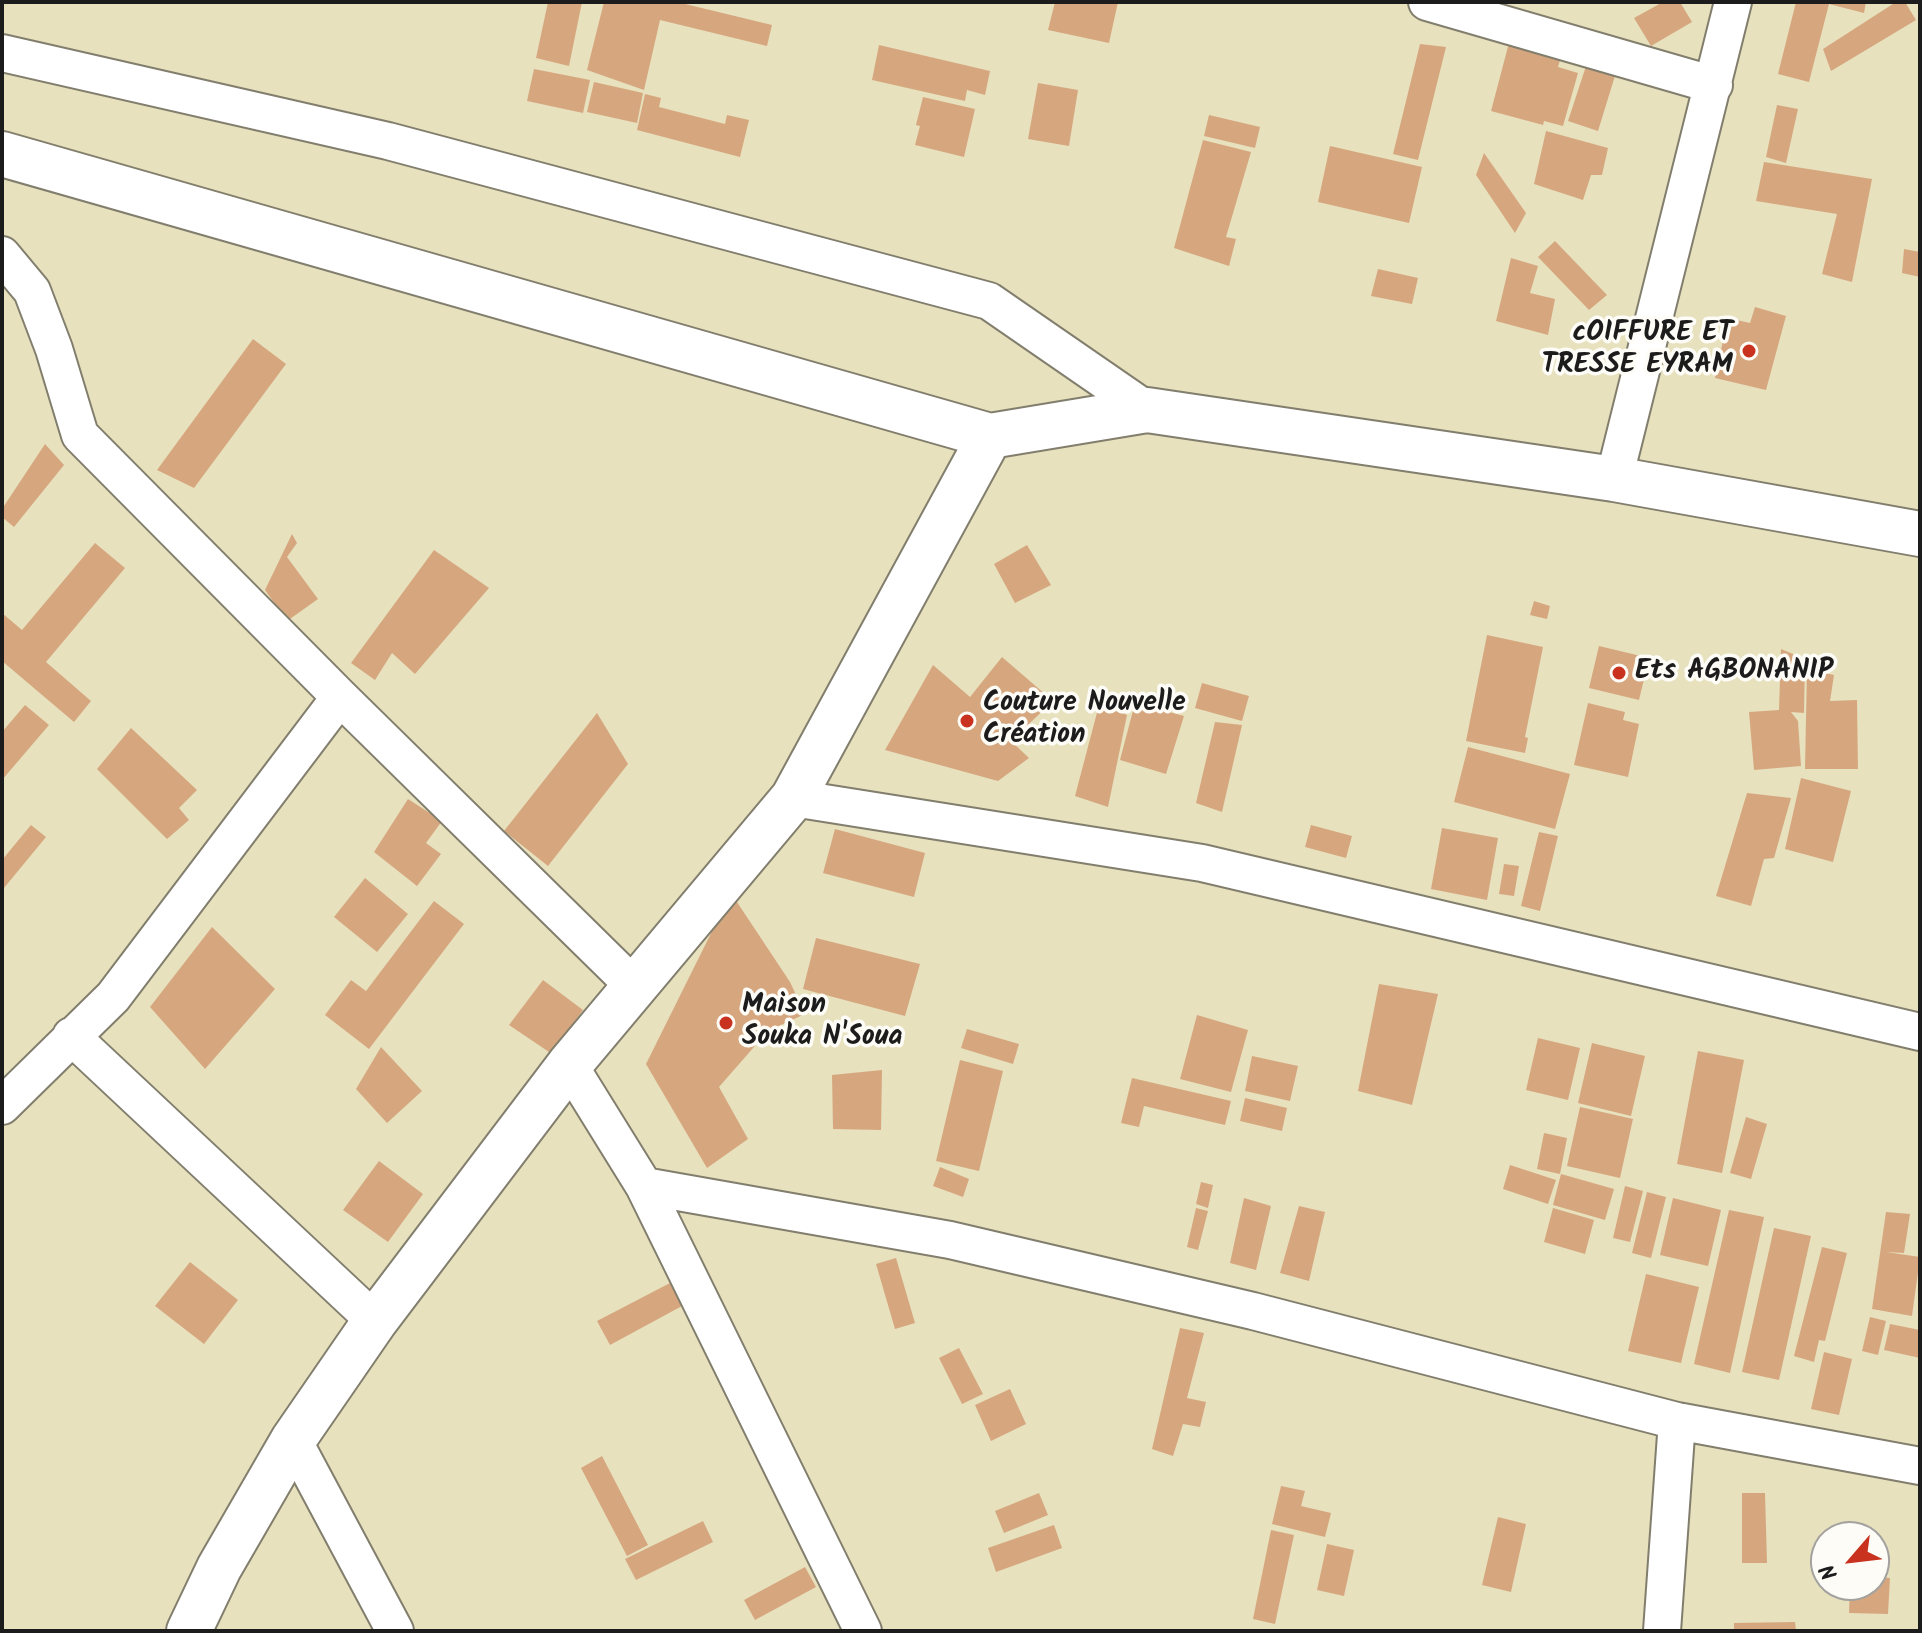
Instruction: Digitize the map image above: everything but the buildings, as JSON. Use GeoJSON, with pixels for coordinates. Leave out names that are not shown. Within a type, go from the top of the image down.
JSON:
{"type":"FeatureCollection","features":[{"type":"Feature","properties":{"kind":"street"},"geometry":{"type":"LineString","coordinates":[[1427,2],[1714,85]]}},
{"type":"Feature","properties":{"kind":"street"},"geometry":{"type":"LineString","coordinates":[[1614,479],[1733,2]]}},
{"type":"Feature","properties":{"kind":"street"},"geometry":{"type":"LineString","coordinates":[[2,53],[388,141],[989,301],[1147,410]]}},
{"type":"Feature","properties":{"kind":"street"},"geometry":{"type":"LineString","coordinates":[[2,154],[990,436],[1147,410],[1614,479],[1920,534]]}},
{"type":"Feature","properties":{"kind":"street"},"geometry":{"type":"LineString","coordinates":[[2,255],[32,291],[54,349],[80,435],[340,697],[634,986]]}},
{"type":"Feature","properties":{"kind":"street"},"geometry":{"type":"LineString","coordinates":[[189,1631],[219,1568],[293,1440],[375,1321],[569,1065],[793,798],[990,436]]}},
{"type":"Feature","properties":{"kind":"street"},"geometry":{"type":"LineString","coordinates":[[2,1106],[113,997],[340,697]]}},
{"type":"Feature","properties":{"kind":"street"},"geometry":{"type":"LineString","coordinates":[[793,798],[1202,863],[1920,1032]]}},
{"type":"Feature","properties":{"kind":"street"},"geometry":{"type":"LineString","coordinates":[[71,1036],[375,1321]]}},
{"type":"Feature","properties":{"kind":"street"},"geometry":{"type":"LineString","coordinates":[[569,1065],[644,1186],[863,1631]]}},
{"type":"Feature","properties":{"kind":"street"},"geometry":{"type":"LineString","coordinates":[[644,1186],[950,1240],[1253,1311],[1677,1421],[1920,1466]]}},
{"type":"Feature","properties":{"kind":"street"},"geometry":{"type":"LineString","coordinates":[[1662,1631],[1677,1421]]}},
{"type":"Feature","properties":{"kind":"street"},"geometry":{"type":"LineString","coordinates":[[293,1440],[395,1631]]}},
{"type":"Feature","properties":{"kind":"place","name":"cOIFFURE ET TRESSE EYRAM"},"geometry":{"type":"Point","coordinates":[1749,351]}},
{"type":"Feature","properties":{"kind":"place","name":"Ets AGBONANIP"},"geometry":{"type":"Point","coordinates":[1619,673]}},
{"type":"Feature","properties":{"kind":"place","name":"Couture Nouvelle Création"},"geometry":{"type":"Point","coordinates":[967,721]}},
{"type":"Feature","properties":{"kind":"place","name":"Maison Souka N'Soua"},"geometry":{"type":"Point","coordinates":[726,1023]}}]}
